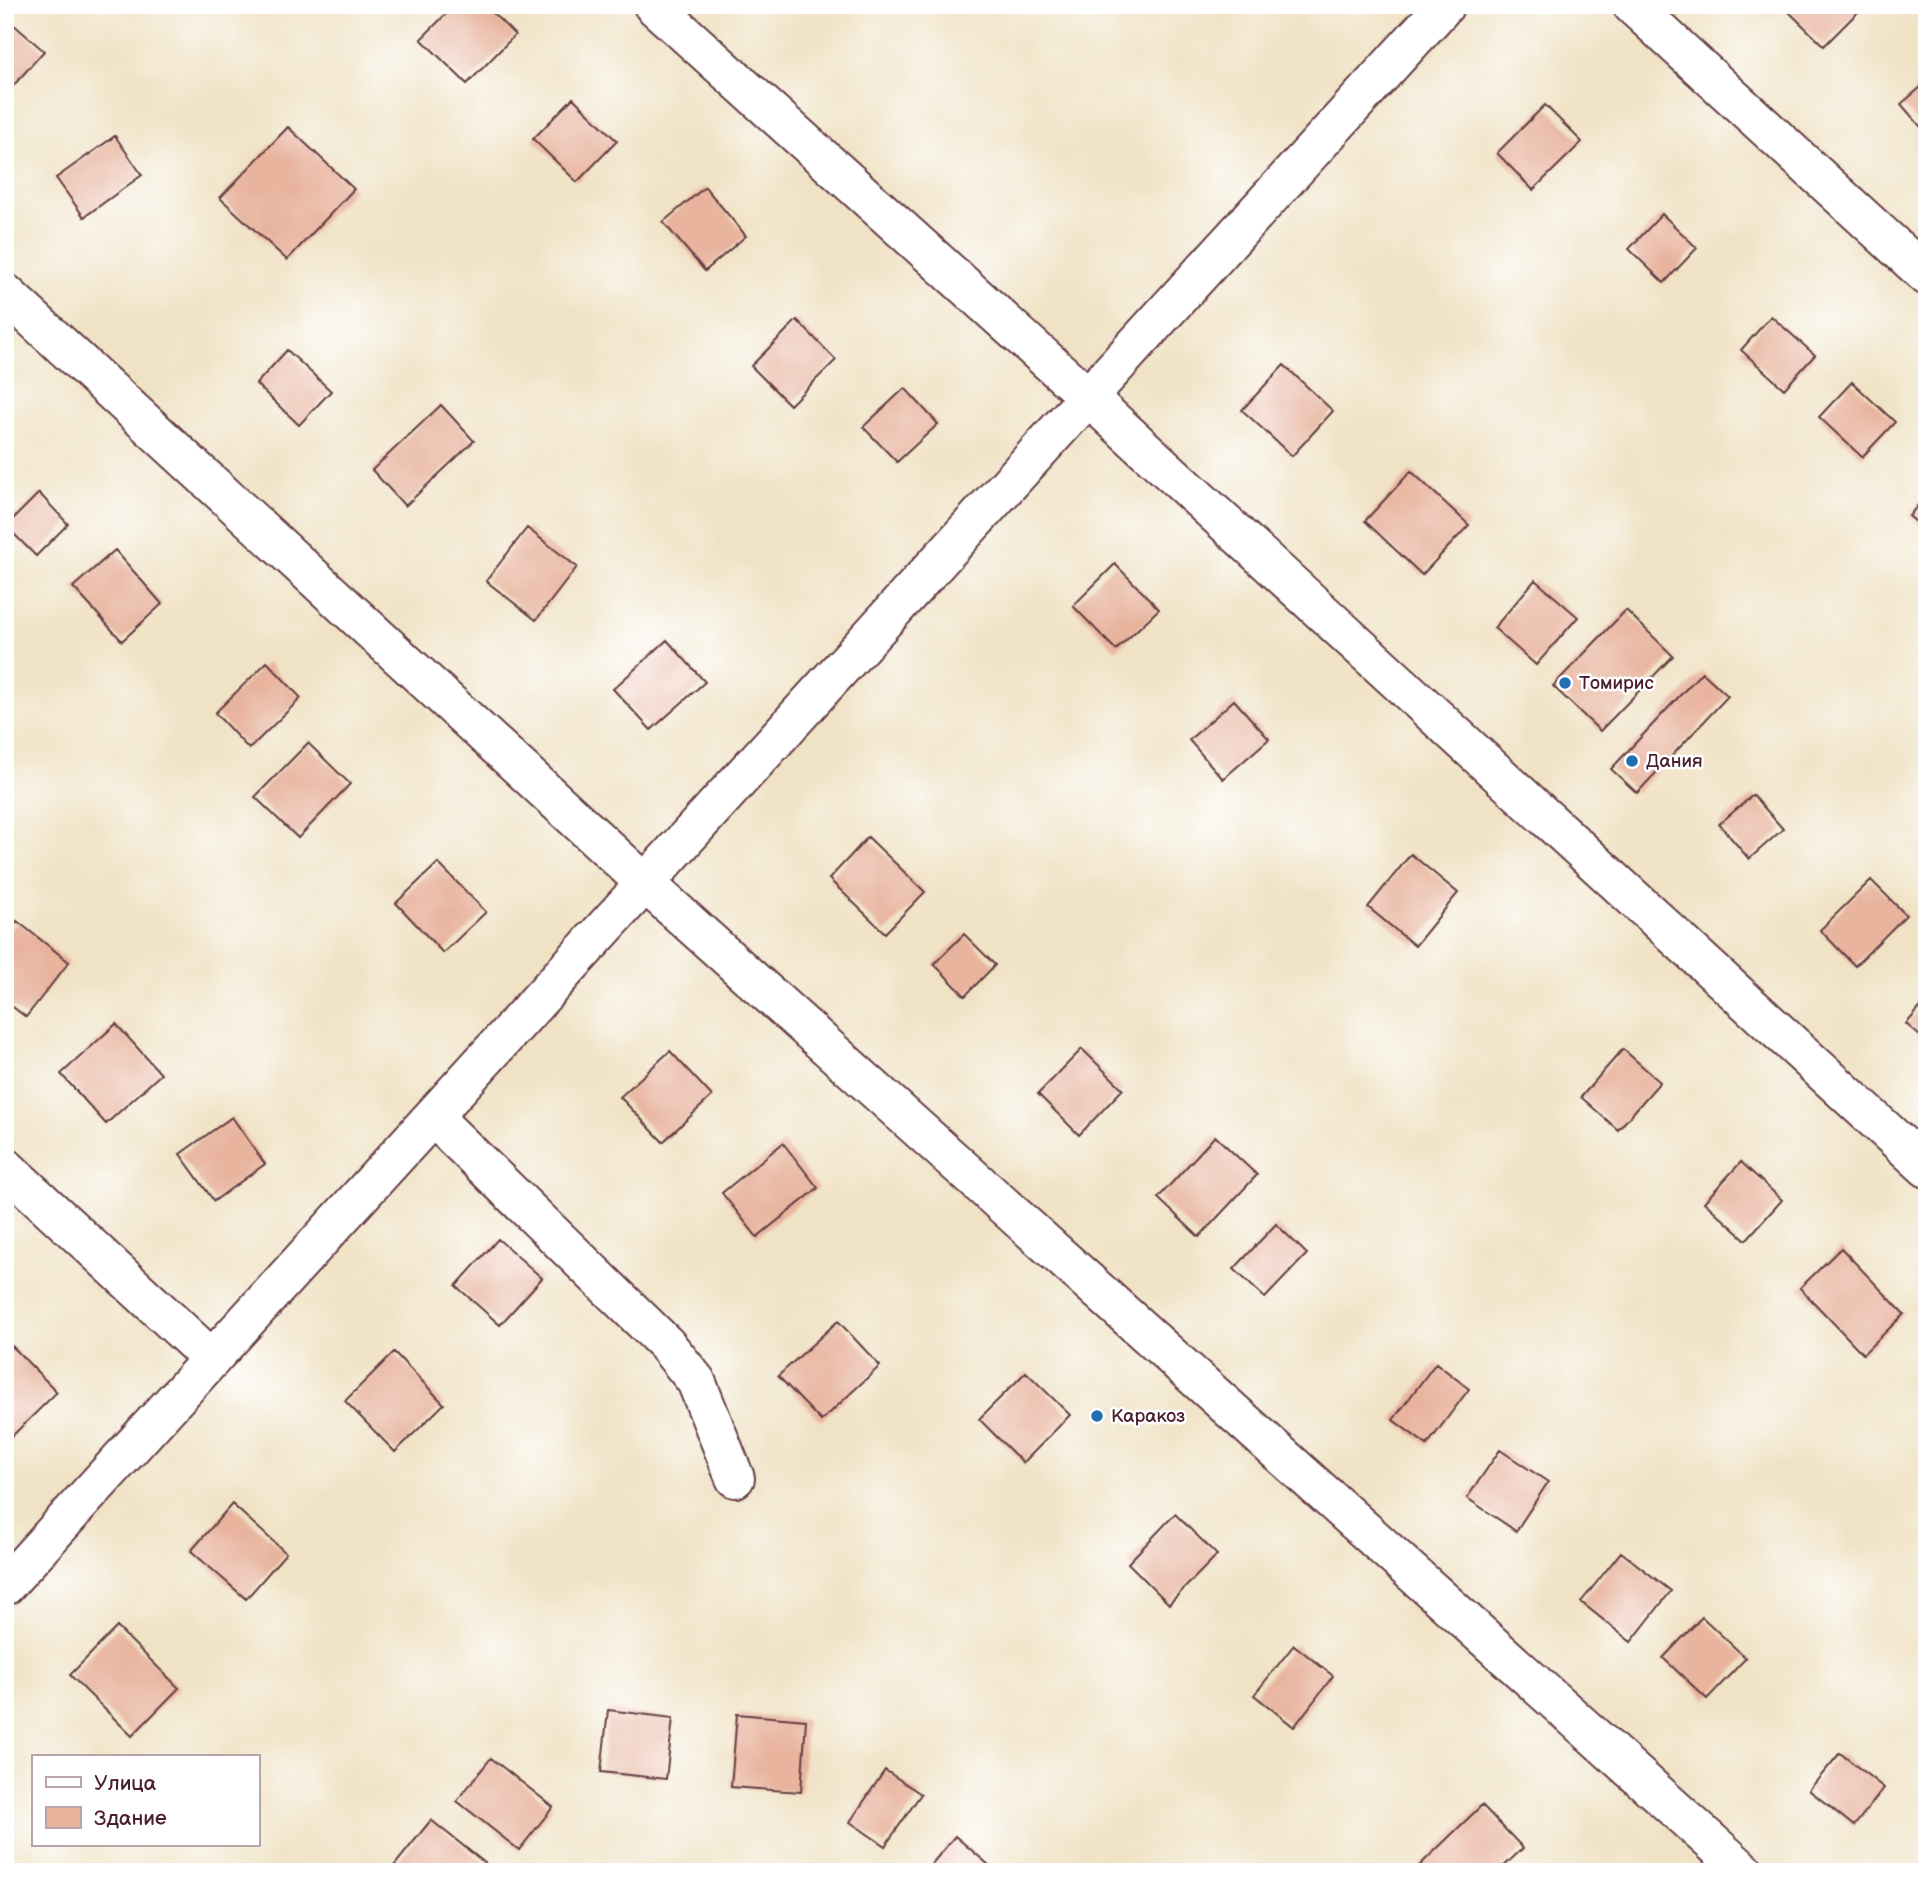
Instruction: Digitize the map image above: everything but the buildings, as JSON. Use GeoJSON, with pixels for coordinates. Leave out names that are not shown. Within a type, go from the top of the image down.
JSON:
{"type":"FeatureCollection","features":[{"type":"Feature","properties":{"kind":"street"},"geometry":{"type":"LineString","coordinates":[[653,5],[1088,397],[1927,1168]]}},
{"type":"Feature","properties":{"kind":"street"},"geometry":{"type":"LineString","coordinates":[[5,1586],[1445,5]]}},
{"type":"Feature","properties":{"kind":"street"},"geometry":{"type":"LineString","coordinates":[[1632,5],[1927,276]]}},
{"type":"Feature","properties":{"kind":"street"},"geometry":{"type":"LineString","coordinates":[[5,293],[646,884],[1745,1872]]}},
{"type":"Feature","properties":{"kind":"street"},"geometry":{"type":"LineString","coordinates":[[433,1117],[666,1344],[696,1381],[735,1478]]}},
{"type":"Feature","properties":{"kind":"street"},"geometry":{"type":"LineString","coordinates":[[5,1167],[212,1360]]}},
{"type":"Feature","properties":{"kind":"place","name":"Томирис"},"geometry":{"type":"Point","coordinates":[1565,683]}},
{"type":"Feature","properties":{"kind":"place","name":"Дания"},"geometry":{"type":"Point","coordinates":[1632,761]}},
{"type":"Feature","properties":{"kind":"place","name":"Каракоз"},"geometry":{"type":"Point","coordinates":[1097,1416]}}]}
